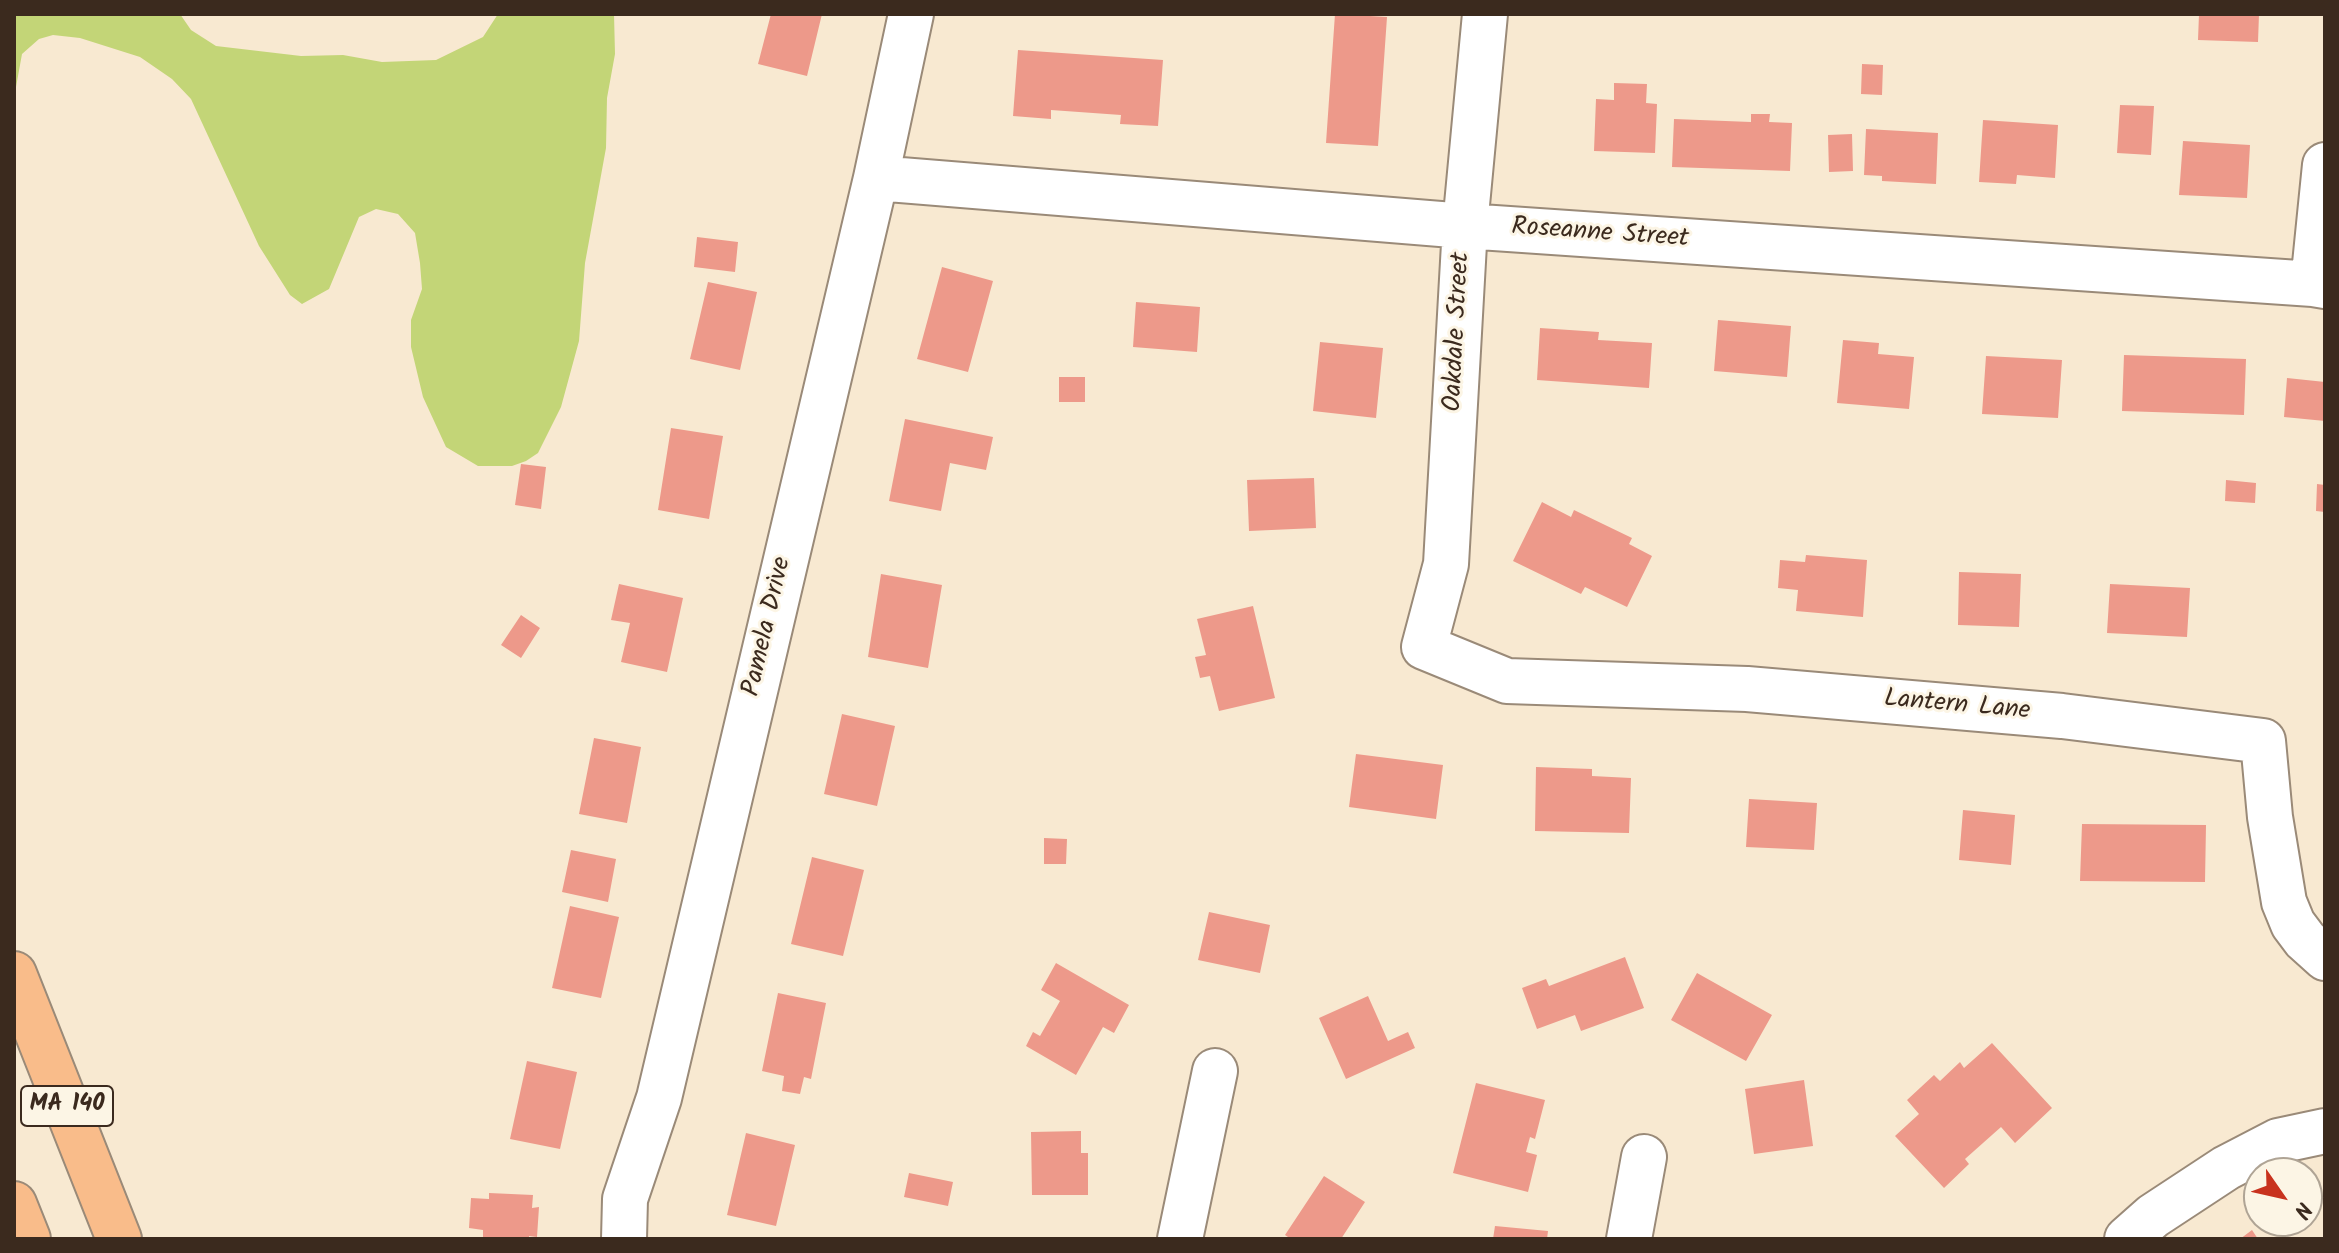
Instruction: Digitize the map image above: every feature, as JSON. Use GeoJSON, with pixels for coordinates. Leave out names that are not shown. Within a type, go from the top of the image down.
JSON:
{"type":"FeatureCollection","features":[{"type":"Feature","properties":{"kind":"highway","name":"MA 140"},"geometry":{"type":"LineString","coordinates":[[14,974],[119,1239]]}},
{"type":"Feature","properties":{"kind":"highway"},"geometry":{"type":"LineString","coordinates":[[14,1204],[28,1239]]}},
{"type":"Feature","properties":{"kind":"street","name":"Pamela Drive"},"geometry":{"type":"LineString","coordinates":[[624,1239],[625,1199],[659,1098],[876,178],[911,14]]}},
{"type":"Feature","properties":{"kind":"street","name":"Oakdale Street"},"geometry":{"type":"LineString","coordinates":[[1424,647],[1446,564],[1465,226],[1485,14]]}},
{"type":"Feature","properties":{"kind":"street"},"geometry":{"type":"LineString","coordinates":[[2319,285],[2325,165]]}},
{"type":"Feature","properties":{"kind":"street","name":"Roseanne Street"},"geometry":{"type":"LineString","coordinates":[[876,178],[1465,226],[2319,285]]}},
{"type":"Feature","properties":{"kind":"street","name":"Lantern Lane"},"geometry":{"type":"LineString","coordinates":[[1424,647],[1507,681],[1747,689],[2062,716],[2263,741],[2270,817],[2284,902],[2293,924],[2325,958]]}},
{"type":"Feature","properties":{"kind":"street"},"geometry":{"type":"LineString","coordinates":[[1180,1239],[1215,1071]]}},
{"type":"Feature","properties":{"kind":"street"},"geometry":{"type":"LineString","coordinates":[[2127,1239],[2153,1216],[2226,1168],[2278,1141],[2325,1131]]}},
{"type":"Feature","properties":{"kind":"street"},"geometry":{"type":"LineString","coordinates":[[1629,1239],[1644,1157]]}},
{"type":"Feature","properties":{"kind":"green space"},"geometry":{"type":"Polygon","coordinates":[[[14,14],[180,14],[191,30],[216,46],[301,56],[343,55],[382,62],[436,60],[483,37],[498,14],[614,14],[615,54],[607,98],[606,148],[585,263],[579,341],[561,407],[538,453],[512,466],[478,466],[446,447],[423,397],[411,347],[411,320],[422,289],[420,263],[415,233],[398,214],[376,209],[359,217],[329,289],[302,304],[290,295],[259,246],[191,99],[172,79],[140,57],[80,38],[53,35],[39,39],[22,54],[14,98],[14,14]]]}},
{"type":"Feature","properties":{"kind":"building"},"geometry":{"type":"Polygon","coordinates":[[[771,14],[822,14],[807,76],[758,64],[771,14]]]}},
{"type":"Feature","properties":{"kind":"building"},"geometry":{"type":"Polygon","coordinates":[[[1335,14],[1387,17],[1378,146],[1326,143],[1335,14]]]}},
{"type":"Feature","properties":{"kind":"building"},"geometry":{"type":"Polygon","coordinates":[[[2199,14],[2259,14],[2258,42],[2198,40],[2199,14]]]}},
{"type":"Feature","properties":{"kind":"building"},"geometry":{"type":"Polygon","coordinates":[[[1018,50],[1163,60],[1158,126],[1120,124],[1121,115],[1051,110],[1051,119],[1013,116],[1018,50]]]}},
{"type":"Feature","properties":{"kind":"building"},"geometry":{"type":"Polygon","coordinates":[[[1862,64],[1883,65],[1882,95],[1861,94],[1862,64]]]}},
{"type":"Feature","properties":{"kind":"building"},"geometry":{"type":"Polygon","coordinates":[[[1614,83],[1647,84],[1646,103],[1657,104],[1655,153],[1594,151],[1596,99],[1614,100],[1614,83]]]}},
{"type":"Feature","properties":{"kind":"building"},"geometry":{"type":"Polygon","coordinates":[[[2120,105],[2154,106],[2151,155],[2117,153],[2120,105]]]}},
{"type":"Feature","properties":{"kind":"building"},"geometry":{"type":"Polygon","coordinates":[[[1751,114],[1770,114],[1769,122],[1792,123],[1790,171],[1672,167],[1674,119],[1751,122],[1751,114]]]}},
{"type":"Feature","properties":{"kind":"building"},"geometry":{"type":"Polygon","coordinates":[[[1983,120],[2058,125],[2055,178],[2017,175],[2016,184],[1979,182],[1983,120]]]}},
{"type":"Feature","properties":{"kind":"building"},"geometry":{"type":"Polygon","coordinates":[[[1866,129],[1938,133],[1936,184],[1882,181],[1882,176],[1864,175],[1866,129]]]}},
{"type":"Feature","properties":{"kind":"building"},"geometry":{"type":"Polygon","coordinates":[[[1852,134],[1853,171],[1829,172],[1828,135],[1852,134]]]}},
{"type":"Feature","properties":{"kind":"building"},"geometry":{"type":"Polygon","coordinates":[[[2183,141],[2250,145],[2247,198],[2179,195],[2183,141]]]}},
{"type":"Feature","properties":{"kind":"building"},"geometry":{"type":"Polygon","coordinates":[[[697,237],[738,242],[735,272],[694,267],[697,237]]]}},
{"type":"Feature","properties":{"kind":"building"},"geometry":{"type":"Polygon","coordinates":[[[942,267],[993,281],[968,372],[917,359],[942,267]]]}},
{"type":"Feature","properties":{"kind":"building"},"geometry":{"type":"Polygon","coordinates":[[[708,282],[757,292],[740,370],[690,359],[708,282]]]}},
{"type":"Feature","properties":{"kind":"building"},"geometry":{"type":"Polygon","coordinates":[[[1136,302],[1200,307],[1197,352],[1133,347],[1136,302]]]}},
{"type":"Feature","properties":{"kind":"building"},"geometry":{"type":"Polygon","coordinates":[[[1718,320],[1791,326],[1787,377],[1714,371],[1718,320]]]}},
{"type":"Feature","properties":{"kind":"building"},"geometry":{"type":"Polygon","coordinates":[[[1540,328],[1599,332],[1598,340],[1652,343],[1649,388],[1537,380],[1540,328]]]}},
{"type":"Feature","properties":{"kind":"building"},"geometry":{"type":"Polygon","coordinates":[[[1843,340],[1879,343],[1878,354],[1914,357],[1909,409],[1837,403],[1843,340]]]}},
{"type":"Feature","properties":{"kind":"building"},"geometry":{"type":"Polygon","coordinates":[[[1320,342],[1383,348],[1376,418],[1313,411],[1320,342]]]}},
{"type":"Feature","properties":{"kind":"building"},"geometry":{"type":"Polygon","coordinates":[[[2124,355],[2246,359],[2244,415],[2122,411],[2124,355]]]}},
{"type":"Feature","properties":{"kind":"building"},"geometry":{"type":"Polygon","coordinates":[[[1986,356],[2062,360],[2058,418],[1982,414],[1986,356]]]}},
{"type":"Feature","properties":{"kind":"building"},"geometry":{"type":"Polygon","coordinates":[[[1059,377],[1085,377],[1085,402],[1059,402],[1059,377]]]}},
{"type":"Feature","properties":{"kind":"building"},"geometry":{"type":"Polygon","coordinates":[[[2287,378],[2325,382],[2325,421],[2284,417],[2287,378]]]}},
{"type":"Feature","properties":{"kind":"building"},"geometry":{"type":"Polygon","coordinates":[[[905,419],[993,437],[986,470],[950,463],[941,511],[889,501],[905,419]]]}},
{"type":"Feature","properties":{"kind":"building"},"geometry":{"type":"Polygon","coordinates":[[[671,428],[723,436],[709,519],[658,510],[671,428]]]}},
{"type":"Feature","properties":{"kind":"building"},"geometry":{"type":"Polygon","coordinates":[[[521,464],[546,467],[541,509],[515,505],[521,464]]]}},
{"type":"Feature","properties":{"kind":"building"},"geometry":{"type":"Polygon","coordinates":[[[1314,478],[1316,528],[1249,531],[1247,480],[1314,478]]]}},
{"type":"Feature","properties":{"kind":"building"},"geometry":{"type":"Polygon","coordinates":[[[2226,480],[2256,483],[2255,503],[2225,501],[2226,480]]]}},
{"type":"Feature","properties":{"kind":"building"},"geometry":{"type":"Polygon","coordinates":[[[2317,484],[2325,485],[2325,512],[2316,511],[2317,484]]]}},
{"type":"Feature","properties":{"kind":"building"},"geometry":{"type":"Polygon","coordinates":[[[1542,502],[1571,517],[1574,510],[1632,538],[1629,544],[1652,556],[1627,607],[1585,587],[1581,594],[1513,561],[1542,502]]]}},
{"type":"Feature","properties":{"kind":"building"},"geometry":{"type":"Polygon","coordinates":[[[1806,555],[1867,560],[1863,617],[1796,611],[1798,590],[1778,588],[1780,560],[1805,562],[1806,555]]]}},
{"type":"Feature","properties":{"kind":"building"},"geometry":{"type":"Polygon","coordinates":[[[1959,572],[2021,574],[2019,627],[1958,625],[1959,572]]]}},
{"type":"Feature","properties":{"kind":"building"},"geometry":{"type":"Polygon","coordinates":[[[881,574],[942,585],[928,668],[868,657],[881,574]]]}},
{"type":"Feature","properties":{"kind":"building"},"geometry":{"type":"Polygon","coordinates":[[[619,584],[683,598],[667,672],[621,662],[630,623],[611,620],[619,584]]]}},
{"type":"Feature","properties":{"kind":"building"},"geometry":{"type":"Polygon","coordinates":[[[2110,584],[2190,588],[2187,637],[2107,633],[2110,584]]]}},
{"type":"Feature","properties":{"kind":"building"},"geometry":{"type":"Polygon","coordinates":[[[1253,606],[1275,698],[1219,711],[1210,676],[1200,678],[1195,657],[1206,655],[1197,619],[1253,606]]]}},
{"type":"Feature","properties":{"kind":"building"},"geometry":{"type":"Polygon","coordinates":[[[521,615],[540,628],[521,658],[501,645],[521,615]]]}},
{"type":"Feature","properties":{"kind":"building"},"geometry":{"type":"Polygon","coordinates":[[[842,714],[895,726],[877,806],[824,794],[842,714]]]}},
{"type":"Feature","properties":{"kind":"building"},"geometry":{"type":"Polygon","coordinates":[[[594,738],[641,747],[627,823],[579,814],[594,738]]]}},
{"type":"Feature","properties":{"kind":"building"},"geometry":{"type":"Polygon","coordinates":[[[1356,754],[1443,765],[1436,819],[1349,807],[1356,754]]]}},
{"type":"Feature","properties":{"kind":"building"},"geometry":{"type":"Polygon","coordinates":[[[1536,767],[1592,769],[1592,776],[1631,778],[1629,833],[1535,831],[1536,767]]]}},
{"type":"Feature","properties":{"kind":"building"},"geometry":{"type":"Polygon","coordinates":[[[1749,799],[1817,803],[1814,850],[1746,847],[1749,799]]]}},
{"type":"Feature","properties":{"kind":"building"},"geometry":{"type":"Polygon","coordinates":[[[1963,810],[2015,815],[2011,865],[1959,860],[1963,810]]]}},
{"type":"Feature","properties":{"kind":"building"},"geometry":{"type":"Polygon","coordinates":[[[2082,824],[2206,825],[2205,882],[2080,881],[2082,824]]]}},
{"type":"Feature","properties":{"kind":"building"},"geometry":{"type":"Polygon","coordinates":[[[1044,838],[1067,839],[1066,864],[1044,864],[1044,838]]]}},
{"type":"Feature","properties":{"kind":"building"},"geometry":{"type":"Polygon","coordinates":[[[571,850],[616,859],[608,902],[562,892],[571,850]]]}},
{"type":"Feature","properties":{"kind":"building"},"geometry":{"type":"Polygon","coordinates":[[[812,857],[864,870],[843,956],[791,944],[812,857]]]}},
{"type":"Feature","properties":{"kind":"building"},"geometry":{"type":"Polygon","coordinates":[[[570,906],[619,917],[601,998],[552,988],[570,906]]]}},
{"type":"Feature","properties":{"kind":"building"},"geometry":{"type":"Polygon","coordinates":[[[1209,912],[1270,925],[1260,973],[1198,960],[1209,912]]]}},
{"type":"Feature","properties":{"kind":"building"},"geometry":{"type":"Polygon","coordinates":[[[1625,957],[1644,1008],[1581,1031],[1575,1015],[1537,1029],[1522,988],[1546,979],[1549,986],[1625,957]]]}},
{"type":"Feature","properties":{"kind":"building"},"geometry":{"type":"Polygon","coordinates":[[[1056,963],[1129,1005],[1114,1033],[1103,1027],[1076,1075],[1026,1046],[1033,1032],[1040,1036],[1060,1001],[1041,990],[1056,963]]]}},
{"type":"Feature","properties":{"kind":"building"},"geometry":{"type":"Polygon","coordinates":[[[1697,973],[1772,1015],[1746,1061],[1671,1020],[1697,973]]]}},
{"type":"Feature","properties":{"kind":"building"},"geometry":{"type":"Polygon","coordinates":[[[778,993],[826,1003],[811,1079],[804,1077],[800,1094],[782,1091],[784,1076],[762,1071],[778,993]]]}},
{"type":"Feature","properties":{"kind":"building"},"geometry":{"type":"Polygon","coordinates":[[[1368,996],[1388,1041],[1408,1032],[1415,1048],[1346,1079],[1319,1018],[1368,996]]]}},
{"type":"Feature","properties":{"kind":"building"},"geometry":{"type":"Polygon","coordinates":[[[1992,1043],[2052,1108],[2015,1143],[2001,1127],[1965,1159],[1969,1164],[1944,1188],[1895,1136],[1919,1114],[1907,1100],[1934,1075],[1940,1081],[1960,1062],[1964,1068],[1992,1043]]]}},
{"type":"Feature","properties":{"kind":"building"},"geometry":{"type":"Polygon","coordinates":[[[527,1061],[577,1072],[560,1149],[510,1139],[527,1061]]]}},
{"type":"Feature","properties":{"kind":"building"},"geometry":{"type":"Polygon","coordinates":[[[1804,1080],[1813,1146],[1754,1154],[1745,1089],[1804,1080]]]}},
{"type":"Feature","properties":{"kind":"building"},"geometry":{"type":"Polygon","coordinates":[[[1476,1083],[1545,1100],[1535,1139],[1530,1137],[1526,1152],[1537,1155],[1528,1192],[1453,1173],[1476,1083]]]}},
{"type":"Feature","properties":{"kind":"building"},"geometry":{"type":"Polygon","coordinates":[[[1081,1131],[1081,1153],[1088,1153],[1088,1195],[1032,1195],[1031,1132],[1081,1131]]]}},
{"type":"Feature","properties":{"kind":"building"},"geometry":{"type":"Polygon","coordinates":[[[746,1133],[795,1145],[776,1226],[727,1215],[746,1133]]]}},
{"type":"Feature","properties":{"kind":"building"},"geometry":{"type":"Polygon","coordinates":[[[909,1173],[953,1182],[948,1206],[904,1197],[909,1173]]]}},
{"type":"Feature","properties":{"kind":"building"},"geometry":{"type":"Polygon","coordinates":[[[1324,1176],[1365,1202],[1341,1239],[1291,1239],[1285,1235],[1324,1176]]]}},
{"type":"Feature","properties":{"kind":"building"},"geometry":{"type":"Polygon","coordinates":[[[489,1193],[533,1195],[532,1208],[539,1207],[537,1237],[483,1239],[483,1230],[469,1228],[471,1198],[489,1199],[489,1193]]]}},
{"type":"Feature","properties":{"kind":"building"},"geometry":{"type":"Polygon","coordinates":[[[1495,1226],[1548,1231],[1547,1239],[1493,1239],[1495,1226]]]}}]}
